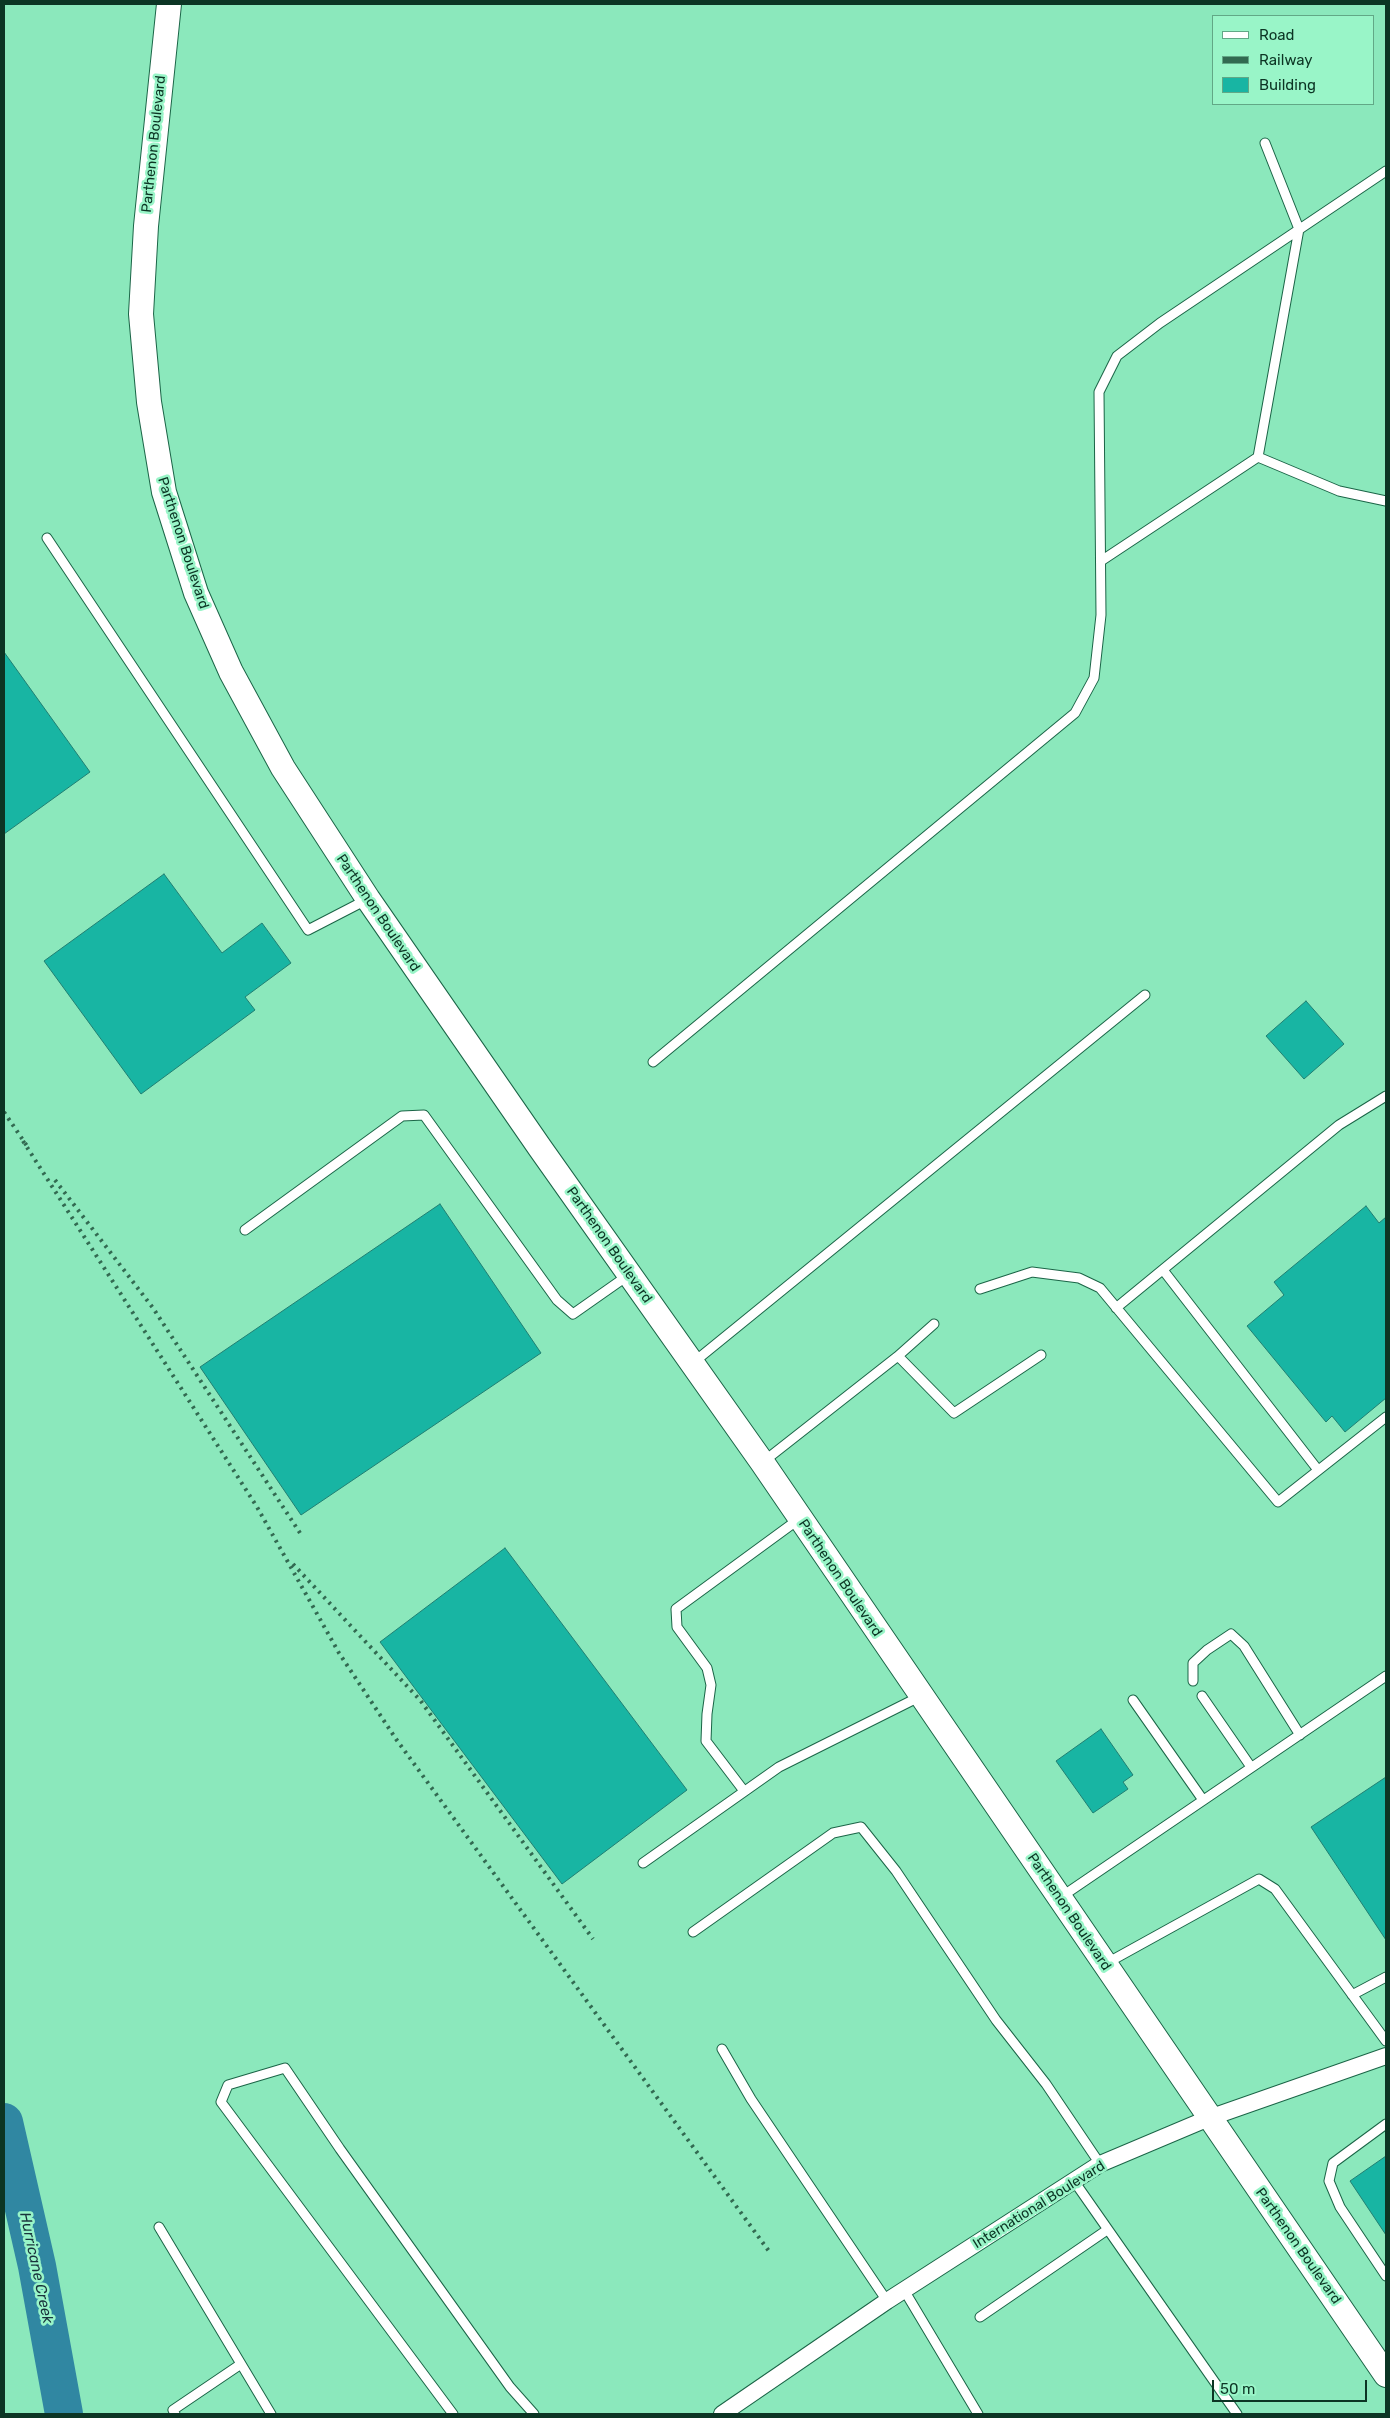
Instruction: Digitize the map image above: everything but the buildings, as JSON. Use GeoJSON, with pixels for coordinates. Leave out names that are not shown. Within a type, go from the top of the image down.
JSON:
{"type":"FeatureCollection","features":[{"type":"Feature","properties":{"kind":"main road","name":"Parthenon Boulevard"},"geometry":{"type":"LineString","coordinates":[[169,7],[146,226],[141,314],[149,402],[164,492],[196,593],[231,672],[283,768],[368,899],[540,1148],[762,1462],[1386,2375]]}},
{"type":"Feature","properties":{"kind":"street","name":"International Boulevard"},"geometry":{"type":"LineString","coordinates":[[722,2414],[887,2301],[1100,2164],[1209,2118],[1386,2056]]}},
{"type":"Feature","properties":{"kind":"lane"},"geometry":{"type":"LineString","coordinates":[[1101,561],[1258,457],[1299,229],[1265,143]]}},
{"type":"Feature","properties":{"kind":"lane"},"geometry":{"type":"LineString","coordinates":[[653,1062],[1075,712],[1094,678],[1102,615],[1099,392],[1117,356],[1160,323],[1386,171]]}},
{"type":"Feature","properties":{"kind":"lane"},"geometry":{"type":"LineString","coordinates":[[1258,457],[1339,491],[1386,501]]}},
{"type":"Feature","properties":{"kind":"lane"},"geometry":{"type":"LineString","coordinates":[[47,538],[308,930],[368,899]]}},
{"type":"Feature","properties":{"kind":"lane"},"geometry":{"type":"LineString","coordinates":[[692,1364],[1145,995]]}},
{"type":"Feature","properties":{"kind":"lane"},"geometry":{"type":"LineString","coordinates":[[1116,1308],[1339,1124],[1386,1096]]}},
{"type":"Feature","properties":{"kind":"lane"},"geometry":{"type":"LineString","coordinates":[[245,1230],[402,1116],[424,1115],[557,1300],[572,1314],[630,1274]]}},
{"type":"Feature","properties":{"kind":"lane"},"geometry":{"type":"LineString","coordinates":[[1163,1270],[1318,1470]]}},
{"type":"Feature","properties":{"kind":"lane"},"geometry":{"type":"LineString","coordinates":[[980,1290],[1032,1272],[1079,1278],[1100,1288],[1278,1502],[1386,1417]]}},
{"type":"Feature","properties":{"kind":"lane"},"geometry":{"type":"LineString","coordinates":[[762,1462],[898,1356],[934,1324]]}},
{"type":"Feature","properties":{"kind":"lane"},"geometry":{"type":"LineString","coordinates":[[898,1356],[954,1413],[1041,1355]]}},
{"type":"Feature","properties":{"kind":"lane"},"geometry":{"type":"LineString","coordinates":[[744,1792],[706,1741],[711,1685],[706,1668],[676,1627],[676,1609],[799,1518]]}},
{"type":"Feature","properties":{"kind":"lane"},"geometry":{"type":"LineString","coordinates":[[1192,1681],[1194,1663],[1207,1650],[1231,1634],[1244,1646],[1300,1734]]}},
{"type":"Feature","properties":{"kind":"lane"},"geometry":{"type":"LineString","coordinates":[[1059,1898],[1386,1676]]}},
{"type":"Feature","properties":{"kind":"lane"},"geometry":{"type":"LineString","coordinates":[[643,1863],[778,1767],[921,1696]]}},
{"type":"Feature","properties":{"kind":"lane"},"geometry":{"type":"LineString","coordinates":[[1202,1696],[1252,1768]]}},
{"type":"Feature","properties":{"kind":"lane"},"geometry":{"type":"LineString","coordinates":[[1133,1700],[1203,1800]]}},
{"type":"Feature","properties":{"kind":"lane"},"geometry":{"type":"LineString","coordinates":[[694,1932],[833,1833],[861,1827],[896,1871],[996,2020],[1046,2084],[1100,2164]]}},
{"type":"Feature","properties":{"kind":"lane"},"geometry":{"type":"LineString","coordinates":[[1104,1964],[1259,1879],[1275,1889],[1386,2041]]}},
{"type":"Feature","properties":{"kind":"lane"},"geometry":{"type":"LineString","coordinates":[[1352,1995],[1386,1977]]}},
{"type":"Feature","properties":{"kind":"lane"},"geometry":{"type":"LineString","coordinates":[[722,2049],[751,2100],[887,2301]]}},
{"type":"Feature","properties":{"kind":"lane"},"geometry":{"type":"LineString","coordinates":[[453,2414],[221,2102],[228,2085],[285,2068],[340,2149],[505,2379],[534,2414]]}},
{"type":"Feature","properties":{"kind":"lane"},"geometry":{"type":"LineString","coordinates":[[1386,2124],[1333,2163],[1329,2182],[1340,2207],[1386,2276]]}},
{"type":"Feature","properties":{"kind":"lane"},"geometry":{"type":"LineString","coordinates":[[1074,2181],[1237,2414]]}},
{"type":"Feature","properties":{"kind":"lane"},"geometry":{"type":"LineString","coordinates":[[159,2227],[271,2414]]}},
{"type":"Feature","properties":{"kind":"lane"},"geometry":{"type":"LineString","coordinates":[[980,2317],[1108,2230]]}},
{"type":"Feature","properties":{"kind":"lane"},"geometry":{"type":"LineString","coordinates":[[904,2290],[978,2414]]}},
{"type":"Feature","properties":{"kind":"lane"},"geometry":{"type":"LineString","coordinates":[[175,2414],[172,2410],[241,2364]]}},
{"type":"Feature","properties":{"kind":"waterway","name":"Hurricane Creek"},"geometry":{"type":"LineString","coordinates":[[4,2122],[37,2266],[64,2414]]}},
{"type":"Feature","properties":{"kind":"railway"},"geometry":{"type":"LineString","coordinates":[[4,1112],[27,1146]]}},
{"type":"Feature","properties":{"kind":"railway"},"geometry":{"type":"LineString","coordinates":[[23,1141],[257,1507],[339,1653],[396,1739],[771,2254]]}},
{"type":"Feature","properties":{"kind":"railway"},"geometry":{"type":"LineString","coordinates":[[55,1180],[153,1308],[300,1533]]}},
{"type":"Feature","properties":{"kind":"railway"},"geometry":{"type":"LineString","coordinates":[[293,1564],[420,1700],[593,1939]]}}]}
